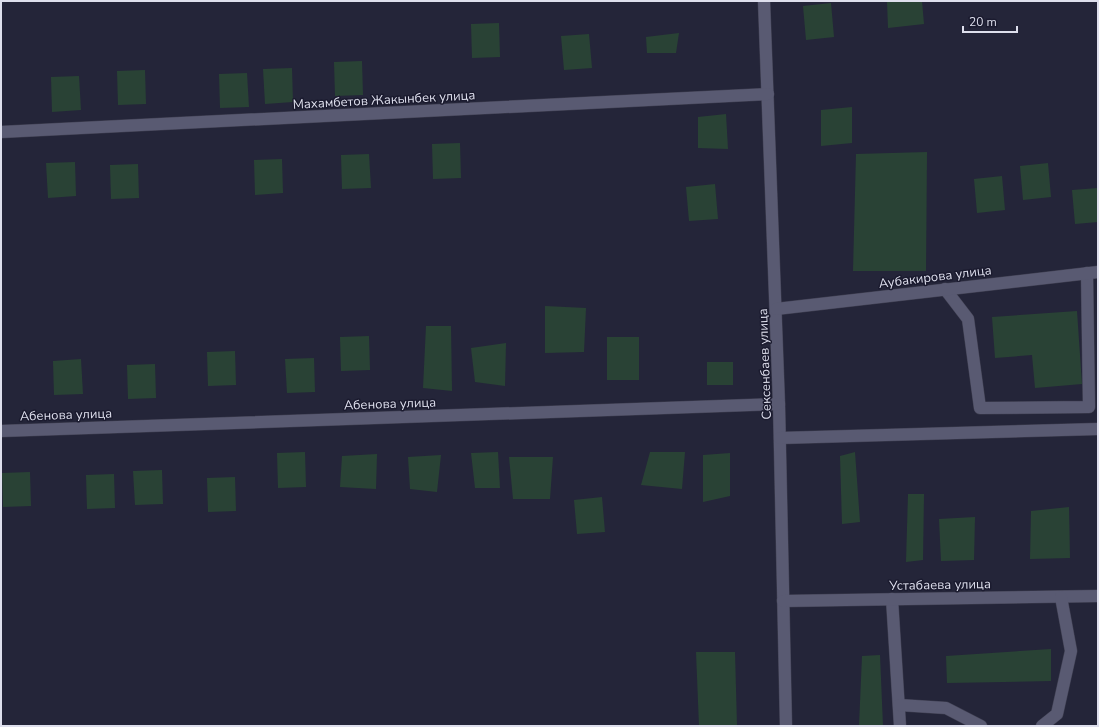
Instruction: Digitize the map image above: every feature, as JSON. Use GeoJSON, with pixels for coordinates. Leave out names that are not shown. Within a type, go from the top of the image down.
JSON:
{"type":"FeatureCollection","features":[{"type":"Feature","properties":{"kind":"street","name":"Сексенбаев улица"},"geometry":{"type":"LineString","coordinates":[[764,1],[779,404],[786,726]]}},
{"type":"Feature","properties":{"kind":"street","name":"Махамбетов Жакынбек улица"},"geometry":{"type":"LineString","coordinates":[[1,132],[768,94]]}},
{"type":"Feature","properties":{"kind":"street","name":"Аубакирова улица"},"geometry":{"type":"LineString","coordinates":[[776,309],[1092,272]]}},
{"type":"Feature","properties":{"kind":"street"},"geometry":{"type":"LineString","coordinates":[[945,289],[968,319],[980,408],[1089,407],[1092,272]]}},
{"type":"Feature","properties":{"kind":"street","name":"Абенова улица"},"geometry":{"type":"LineString","coordinates":[[1,431],[779,404]]}},
{"type":"Feature","properties":{"kind":"street"},"geometry":{"type":"LineString","coordinates":[[780,438],[1098,429]]}},
{"type":"Feature","properties":{"kind":"street","name":"Устабаева улица"},"geometry":{"type":"LineString","coordinates":[[783,600],[1098,596]]}},
{"type":"Feature","properties":{"kind":"street"},"geometry":{"type":"LineString","coordinates":[[1042,726],[1057,714],[1071,651],[1061,597]]}},
{"type":"Feature","properties":{"kind":"street"},"geometry":{"type":"LineString","coordinates":[[892,599],[900,726]]}},
{"type":"Feature","properties":{"kind":"street"},"geometry":{"type":"LineString","coordinates":[[899,705],[946,708],[981,726]]}},
{"type":"Feature","properties":{"kind":"building"},"geometry":{"type":"Polygon","coordinates":[[[887,1],[922,1],[924,24],[888,28],[887,1]]]}},
{"type":"Feature","properties":{"kind":"building"},"geometry":{"type":"Polygon","coordinates":[[[831,3],[834,37],[806,40],[803,6],[831,3]]]}},
{"type":"Feature","properties":{"kind":"building"},"geometry":{"type":"Polygon","coordinates":[[[499,23],[500,57],[472,58],[471,24],[499,23]]]}},
{"type":"Feature","properties":{"kind":"building"},"geometry":{"type":"Polygon","coordinates":[[[679,33],[676,53],[647,53],[646,37],[679,33]]]}},
{"type":"Feature","properties":{"kind":"building"},"geometry":{"type":"Polygon","coordinates":[[[589,34],[592,68],[564,70],[561,36],[589,34]]]}},
{"type":"Feature","properties":{"kind":"building"},"geometry":{"type":"Polygon","coordinates":[[[362,61],[363,95],[335,96],[334,62],[362,61]]]}},
{"type":"Feature","properties":{"kind":"building"},"geometry":{"type":"Polygon","coordinates":[[[292,68],[293,102],[265,104],[263,69],[292,68]]]}},
{"type":"Feature","properties":{"kind":"building"},"geometry":{"type":"Polygon","coordinates":[[[145,70],[146,104],[118,105],[117,71],[145,70]]]}},
{"type":"Feature","properties":{"kind":"building"},"geometry":{"type":"Polygon","coordinates":[[[247,73],[249,107],[220,108],[219,74],[247,73]]]}},
{"type":"Feature","properties":{"kind":"building"},"geometry":{"type":"Polygon","coordinates":[[[79,76],[81,110],[52,112],[51,77],[79,76]]]}},
{"type":"Feature","properties":{"kind":"building"},"geometry":{"type":"Polygon","coordinates":[[[852,107],[852,143],[821,146],[821,110],[852,107]]]}},
{"type":"Feature","properties":{"kind":"building"},"geometry":{"type":"Polygon","coordinates":[[[726,114],[728,149],[698,148],[698,117],[726,114]]]}},
{"type":"Feature","properties":{"kind":"building"},"geometry":{"type":"Polygon","coordinates":[[[460,143],[461,178],[433,179],[432,144],[460,143]]]}},
{"type":"Feature","properties":{"kind":"building"},"geometry":{"type":"Polygon","coordinates":[[[927,152],[926,271],[853,271],[856,154],[927,152]]]}},
{"type":"Feature","properties":{"kind":"building"},"geometry":{"type":"Polygon","coordinates":[[[369,154],[371,188],[342,189],[341,155],[369,154]]]}},
{"type":"Feature","properties":{"kind":"building"},"geometry":{"type":"Polygon","coordinates":[[[282,159],[283,193],[255,195],[254,160],[282,159]]]}},
{"type":"Feature","properties":{"kind":"building"},"geometry":{"type":"Polygon","coordinates":[[[75,162],[76,196],[48,198],[46,163],[75,162]]]}},
{"type":"Feature","properties":{"kind":"building"},"geometry":{"type":"Polygon","coordinates":[[[1048,163],[1051,197],[1023,200],[1020,166],[1048,163]]]}},
{"type":"Feature","properties":{"kind":"building"},"geometry":{"type":"Polygon","coordinates":[[[138,164],[139,198],[111,199],[110,165],[138,164]]]}},
{"type":"Feature","properties":{"kind":"building"},"geometry":{"type":"Polygon","coordinates":[[[1002,176],[1005,210],[977,213],[974,179],[1002,176]]]}},
{"type":"Feature","properties":{"kind":"building"},"geometry":{"type":"Polygon","coordinates":[[[715,184],[718,219],[689,221],[686,187],[715,184]]]}},
{"type":"Feature","properties":{"kind":"building"},"geometry":{"type":"Polygon","coordinates":[[[1098,188],[1098,222],[1075,224],[1072,190],[1098,188]]]}},
{"type":"Feature","properties":{"kind":"building"},"geometry":{"type":"Polygon","coordinates":[[[545,306],[586,308],[584,352],[545,353],[545,306]]]}},
{"type":"Feature","properties":{"kind":"building"},"geometry":{"type":"Polygon","coordinates":[[[1077,311],[1082,384],[1035,388],[1032,355],[995,358],[992,317],[1077,311]]]}},
{"type":"Feature","properties":{"kind":"building"},"geometry":{"type":"Polygon","coordinates":[[[426,326],[451,326],[452,391],[423,388],[426,326]]]}},
{"type":"Feature","properties":{"kind":"building"},"geometry":{"type":"Polygon","coordinates":[[[369,336],[370,370],[341,371],[340,337],[369,336]]]}},
{"type":"Feature","properties":{"kind":"building"},"geometry":{"type":"Polygon","coordinates":[[[607,337],[639,337],[639,380],[607,380],[607,337]]]}},
{"type":"Feature","properties":{"kind":"building"},"geometry":{"type":"Polygon","coordinates":[[[506,343],[505,386],[475,382],[471,348],[506,343]]]}},
{"type":"Feature","properties":{"kind":"building"},"geometry":{"type":"Polygon","coordinates":[[[235,351],[236,385],[208,386],[207,352],[235,351]]]}},
{"type":"Feature","properties":{"kind":"building"},"geometry":{"type":"Polygon","coordinates":[[[314,358],[315,392],[287,393],[285,359],[314,358]]]}},
{"type":"Feature","properties":{"kind":"building"},"geometry":{"type":"Polygon","coordinates":[[[81,359],[83,394],[54,395],[53,361],[81,359]]]}},
{"type":"Feature","properties":{"kind":"building"},"geometry":{"type":"Polygon","coordinates":[[[707,362],[733,362],[733,385],[707,385],[707,362]]]}},
{"type":"Feature","properties":{"kind":"building"},"geometry":{"type":"Polygon","coordinates":[[[155,364],[156,398],[128,399],[127,365],[155,364]]]}},
{"type":"Feature","properties":{"kind":"building"},"geometry":{"type":"Polygon","coordinates":[[[305,452],[306,487],[278,488],[277,453],[305,452]]]}},
{"type":"Feature","properties":{"kind":"building"},"geometry":{"type":"Polygon","coordinates":[[[498,452],[500,488],[475,488],[471,453],[498,452]]]}},
{"type":"Feature","properties":{"kind":"building"},"geometry":{"type":"Polygon","coordinates":[[[650,452],[685,452],[682,489],[641,485],[650,452]]]}},
{"type":"Feature","properties":{"kind":"building"},"geometry":{"type":"Polygon","coordinates":[[[855,452],[860,522],[842,524],[840,456],[855,452]]]}},
{"type":"Feature","properties":{"kind":"building"},"geometry":{"type":"Polygon","coordinates":[[[730,453],[730,496],[703,502],[703,455],[730,453]]]}},
{"type":"Feature","properties":{"kind":"building"},"geometry":{"type":"Polygon","coordinates":[[[377,454],[376,489],[340,487],[342,456],[377,454]]]}},
{"type":"Feature","properties":{"kind":"building"},"geometry":{"type":"Polygon","coordinates":[[[441,455],[437,492],[410,489],[408,457],[441,455]]]}},
{"type":"Feature","properties":{"kind":"building"},"geometry":{"type":"Polygon","coordinates":[[[509,457],[553,457],[550,499],[513,499],[509,457]]]}},
{"type":"Feature","properties":{"kind":"building"},"geometry":{"type":"Polygon","coordinates":[[[162,470],[163,504],[135,505],[133,471],[162,470]]]}},
{"type":"Feature","properties":{"kind":"building"},"geometry":{"type":"Polygon","coordinates":[[[30,472],[31,506],[3,507],[2,473],[30,472]]]}},
{"type":"Feature","properties":{"kind":"building"},"geometry":{"type":"Polygon","coordinates":[[[114,474],[115,508],[87,509],[86,475],[114,474]]]}},
{"type":"Feature","properties":{"kind":"building"},"geometry":{"type":"Polygon","coordinates":[[[235,477],[236,511],[208,512],[207,478],[235,477]]]}},
{"type":"Feature","properties":{"kind":"building"},"geometry":{"type":"Polygon","coordinates":[[[908,494],[924,494],[923,560],[906,562],[908,494]]]}},
{"type":"Feature","properties":{"kind":"building"},"geometry":{"type":"Polygon","coordinates":[[[602,497],[605,532],[577,534],[574,500],[602,497]]]}},
{"type":"Feature","properties":{"kind":"building"},"geometry":{"type":"Polygon","coordinates":[[[1069,507],[1070,558],[1030,559],[1031,511],[1069,507]]]}},
{"type":"Feature","properties":{"kind":"building"},"geometry":{"type":"Polygon","coordinates":[[[975,517],[974,560],[941,561],[939,519],[975,517]]]}},
{"type":"Feature","properties":{"kind":"building"},"geometry":{"type":"Polygon","coordinates":[[[1051,649],[1051,681],[947,683],[946,656],[1051,649]]]}},
{"type":"Feature","properties":{"kind":"building"},"geometry":{"type":"Polygon","coordinates":[[[696,652],[735,652],[737,726],[699,726],[696,652]]]}},
{"type":"Feature","properties":{"kind":"building"},"geometry":{"type":"Polygon","coordinates":[[[880,655],[883,726],[859,726],[862,656],[880,655]]]}}]}
